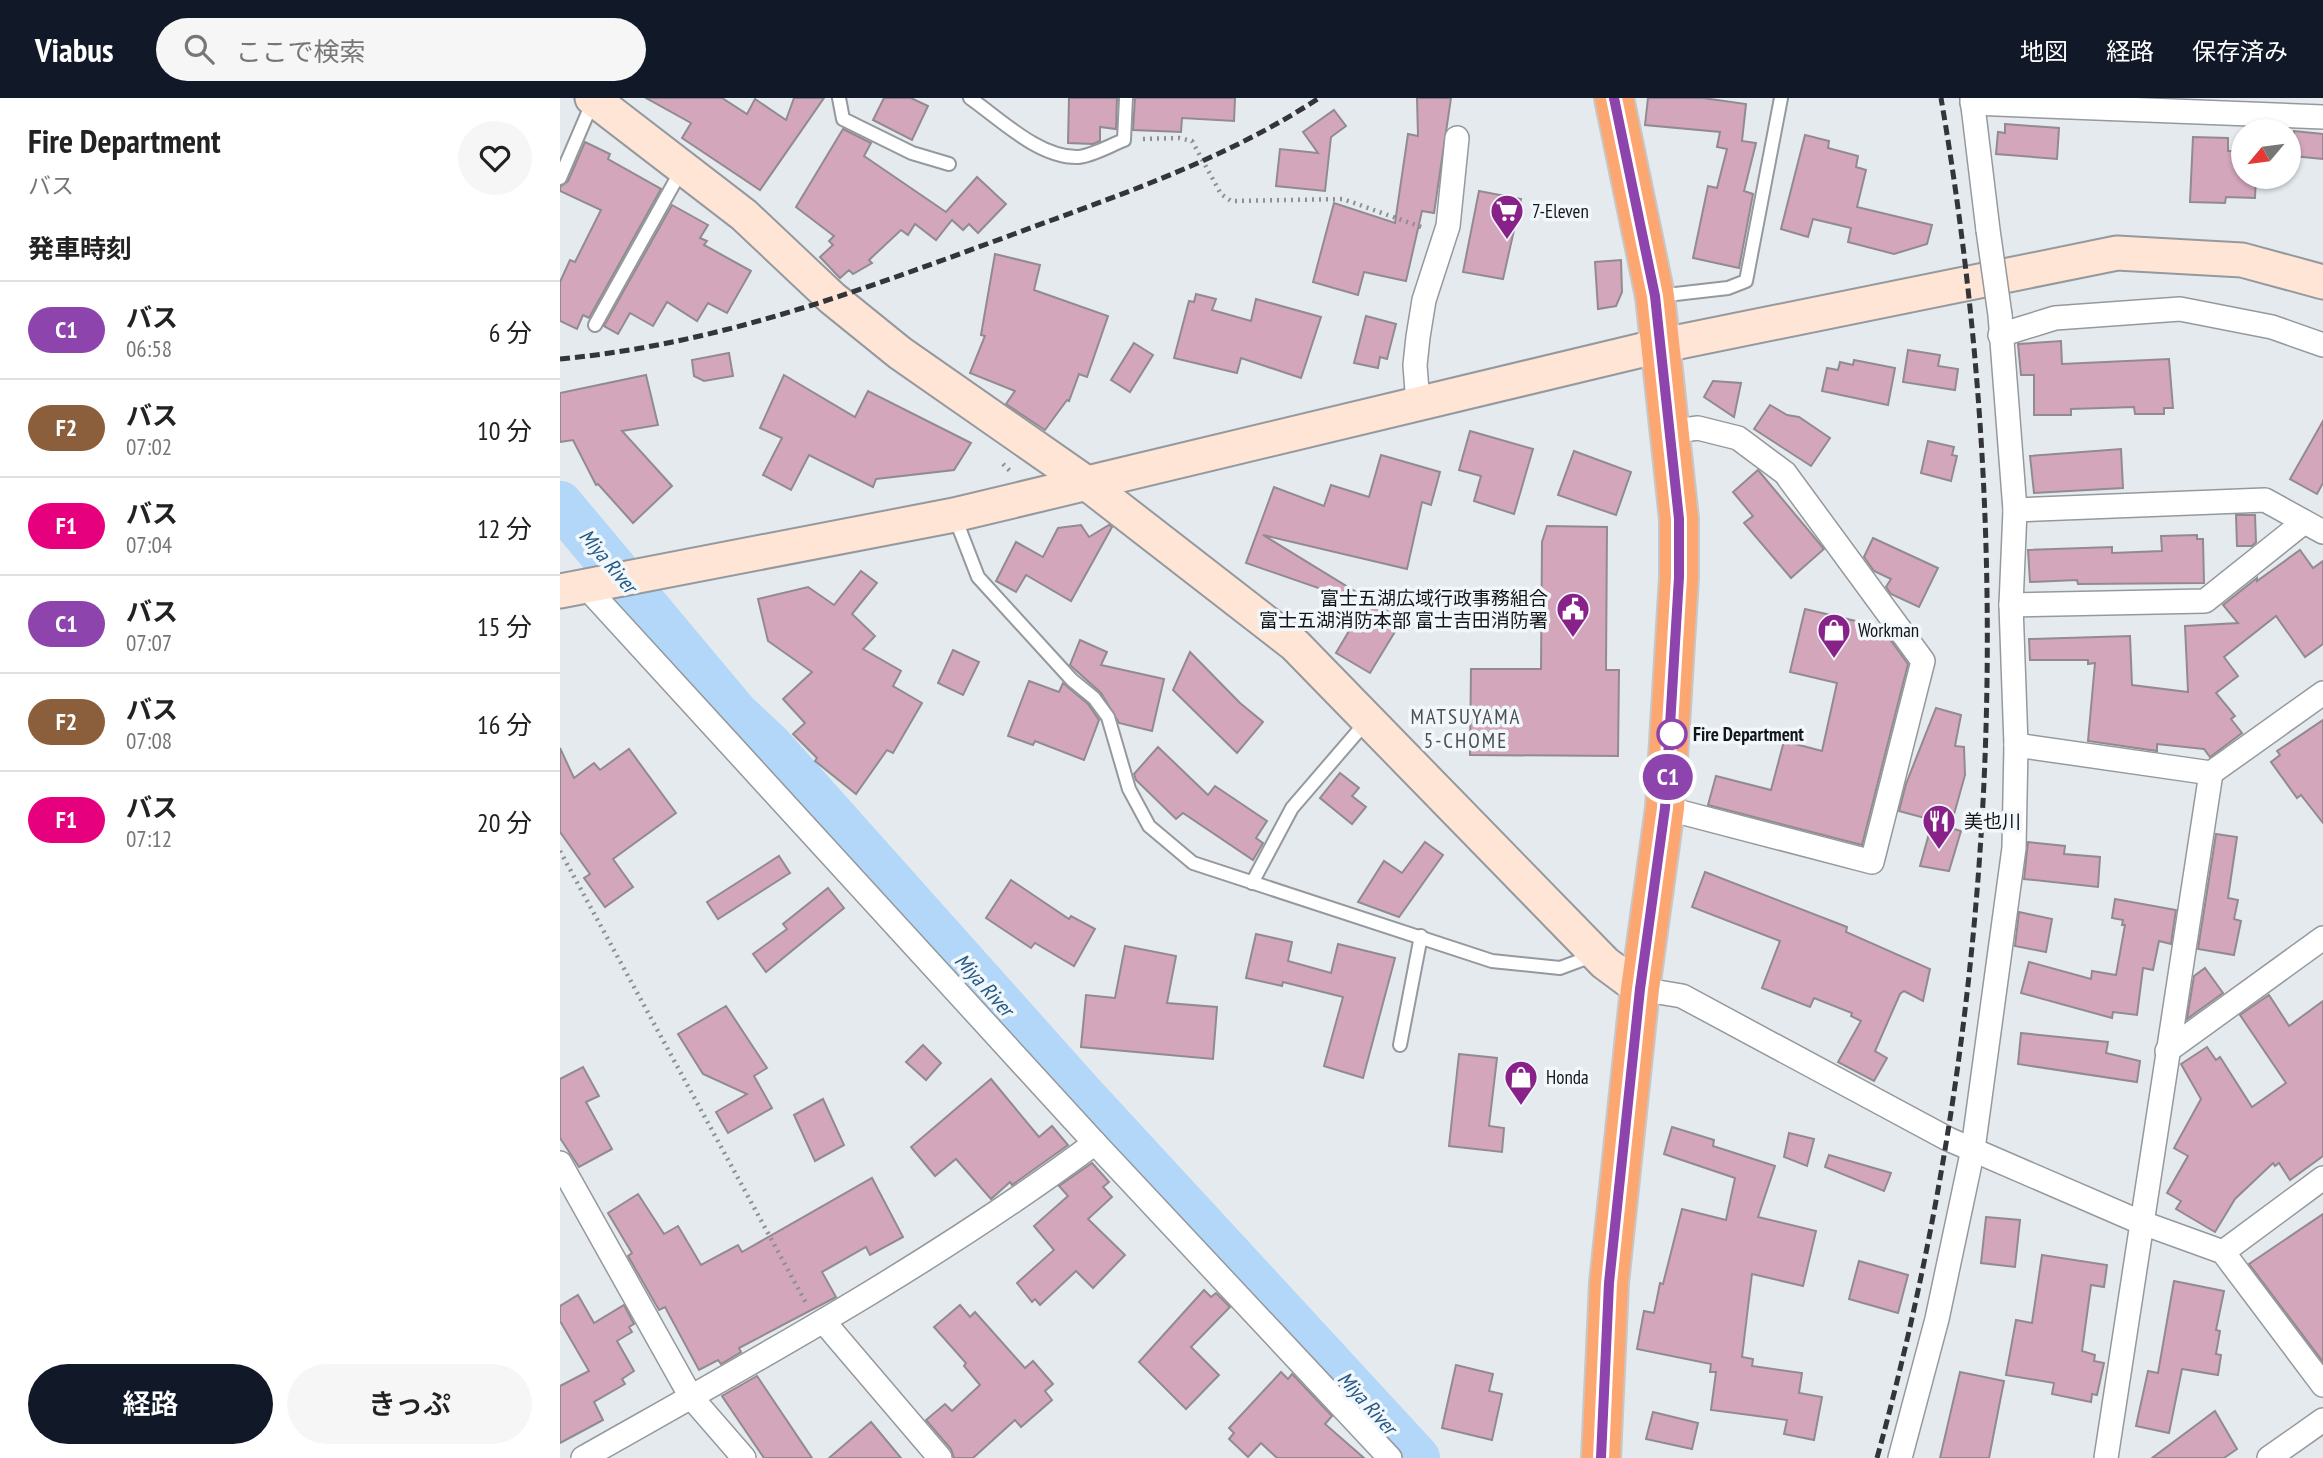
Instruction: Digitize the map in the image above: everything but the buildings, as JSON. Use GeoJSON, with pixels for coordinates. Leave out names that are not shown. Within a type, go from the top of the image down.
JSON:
{"type":"FeatureCollection","features":[{"type":"Feature","properties":{"kind":"highway"},"geometry":{"type":"LineString","coordinates":[[1601,1458],[1609,1283],[1640,989],[1665,808],[1679,577],[1679,519],[1655,296],[1614,98]]}},
{"type":"Feature","properties":{"kind":"street"},"geometry":{"type":"LineString","coordinates":[[593,99],[744,215],[832,298],[900,353],[1085,482],[1295,645],[1596,954],[1640,989],[1682,996],[1916,1122],[1973,1149],[2140,1222],[2223,1252],[2323,1385]]}},
{"type":"Feature","properties":{"kind":"street"},"geometry":{"type":"LineString","coordinates":[[1900,1458],[1937,1319],[1973,1149],[2014,848],[2016,744],[2011,605],[2015,510],[2000,325],[1972,100],[2323,117]]}},
{"type":"Feature","properties":{"kind":"street"},"geometry":{"type":"LineString","coordinates":[[1418,404],[1415,365],[1422,313],[1445,235],[1457,138]]}},
{"type":"Feature","properties":{"kind":"street"},"geometry":{"type":"LineString","coordinates":[[584,587],[954,515],[1660,346],[2117,253],[2242,260],[2323,282]]}},
{"type":"Feature","properties":{"kind":"street"},"geometry":{"type":"LineString","coordinates":[[2000,325],[2055,318],[2180,309],[2272,327],[2323,345]]}},
{"type":"Feature","properties":{"kind":"street"},"geometry":{"type":"LineString","coordinates":[[1665,808],[1872,862],[1923,662],[1785,473],[1738,438],[1698,428],[1668,432]]}},
{"type":"Feature","properties":{"kind":"street"},"geometry":{"type":"LineString","coordinates":[[2011,605],[2205,601],[2314,527],[2265,500],[2015,510]]}},
{"type":"Feature","properties":{"kind":"street"},"geometry":{"type":"LineString","coordinates":[[584,587],[1095,1143],[1390,1458]]}},
{"type":"Feature","properties":{"kind":"street"},"geometry":{"type":"LineString","coordinates":[[2016,744],[2211,772],[2323,693]]}},
{"type":"Feature","properties":{"kind":"street"},"geometry":{"type":"LineString","coordinates":[[2106,1458],[2211,772]]}},
{"type":"Feature","properties":{"kind":"street"},"geometry":{"type":"LineString","coordinates":[[2167,1051],[2323,938]]}},
{"type":"Feature","properties":{"kind":"street"},"geometry":{"type":"LineString","coordinates":[[583,1458],[821,1324],[1011,1205],[1095,1143]]}},
{"type":"Feature","properties":{"kind":"street"},"geometry":{"type":"LineString","coordinates":[[560,1163],[691,1397],[744,1458]]}},
{"type":"Feature","properties":{"kind":"street"},"geometry":{"type":"LineString","coordinates":[[2223,1252],[2323,1178]]}},
{"type":"Feature","properties":{"kind":"street"},"geometry":{"type":"LineString","coordinates":[[821,1324],[940,1458]]}},
{"type":"Feature","properties":{"kind":"street"},"geometry":{"type":"LineString","coordinates":[[2269,1458],[2323,1420]]}},
{"type":"Feature","properties":{"kind":"lane"},"geometry":{"type":"LineString","coordinates":[[839,98],[843,119],[912,153],[949,164]]}},
{"type":"Feature","properties":{"kind":"lane"},"geometry":{"type":"LineString","coordinates":[[970,98],[1036,144],[1054,152],[1079,157],[1124,140],[1126,98]]}},
{"type":"Feature","properties":{"kind":"lane"},"geometry":{"type":"LineString","coordinates":[[1655,296],[1728,288],[1746,281],[1780,98]]}},
{"type":"Feature","properties":{"kind":"lane"},"geometry":{"type":"LineString","coordinates":[[560,178],[593,99]]}},
{"type":"Feature","properties":{"kind":"lane"},"geometry":{"type":"LineString","coordinates":[[595,325],[682,168]]}},
{"type":"Feature","properties":{"kind":"lane"},"geometry":{"type":"LineString","coordinates":[[954,515],[978,577],[1072,680],[1094,698],[1108,717],[1129,789],[1149,826],[1193,863],[1492,961],[1560,968],[1596,954]]}},
{"type":"Feature","properties":{"kind":"lane"},"geometry":{"type":"LineString","coordinates":[[1252,883],[1292,808],[1369,719]]}},
{"type":"Feature","properties":{"kind":"lane"},"geometry":{"type":"LineString","coordinates":[[1400,1045],[1421,936]]}},
{"type":"Feature","properties":{"kind":"path"},"geometry":{"type":"LineString","coordinates":[[1124,140],[1179,138],[1192,141],[1221,194],[1231,201],[1343,199],[1445,235]]}},
{"type":"Feature","properties":{"kind":"path"},"geometry":{"type":"LineString","coordinates":[[560,850],[821,1324]]}},
{"type":"Feature","properties":{"kind":"waterway","name":"Miya River"},"geometry":{"type":"LineString","coordinates":[[560,504],[735,713],[770,746],[1081,1094],[1417,1458]]}},
{"type":"Feature","properties":{"kind":"railway"},"geometry":{"type":"LineString","coordinates":[[560,359],[620,352],[678,341],[791,312],[847,294],[1171,175],[1246,140],[1319,98]]}},
{"type":"Feature","properties":{"kind":"railway"},"geometry":{"type":"LineString","coordinates":[[1877,1458],[1918,1291],[1949,1122],[1971,952],[1984,782],[1987,611],[1981,439],[1966,268],[1941,98]]}},
{"type":"Feature","properties":{"kind":"bus line","name":"C1"},"geometry":{"type":"LineString","coordinates":[[1601,1458],[1609,1283],[1640,989],[1665,808],[1672,733],[1679,577],[1679,519],[1655,296],[1614,98]]}},
{"type":"Feature","properties":{"kind":"place","name":"7-Eleven"},"geometry":{"type":"Point","coordinates":[1507,241]}},
{"type":"Feature","properties":{"kind":"place","name":"富士五湖広域行政事務組合 富士五湖消防本部 富士吉田消防署"},"geometry":{"type":"Point","coordinates":[1573,639]}},
{"type":"Feature","properties":{"kind":"place","name":"Workman"},"geometry":{"type":"Point","coordinates":[1834,660]}},
{"type":"Feature","properties":{"kind":"place","name":"Fire Department"},"geometry":{"type":"Point","coordinates":[1672,734]}},
{"type":"Feature","properties":{"kind":"place","name":"美也川"},"geometry":{"type":"Point","coordinates":[1939,851]}},
{"type":"Feature","properties":{"kind":"place","name":"Honda"},"geometry":{"type":"Point","coordinates":[1521,1107]}},
{"type":"Feature","properties":{"kind":"district","name":"MATSUYAMA 5-CHOME"},"geometry":{"type":"Point","coordinates":[1466,729]}}]}
